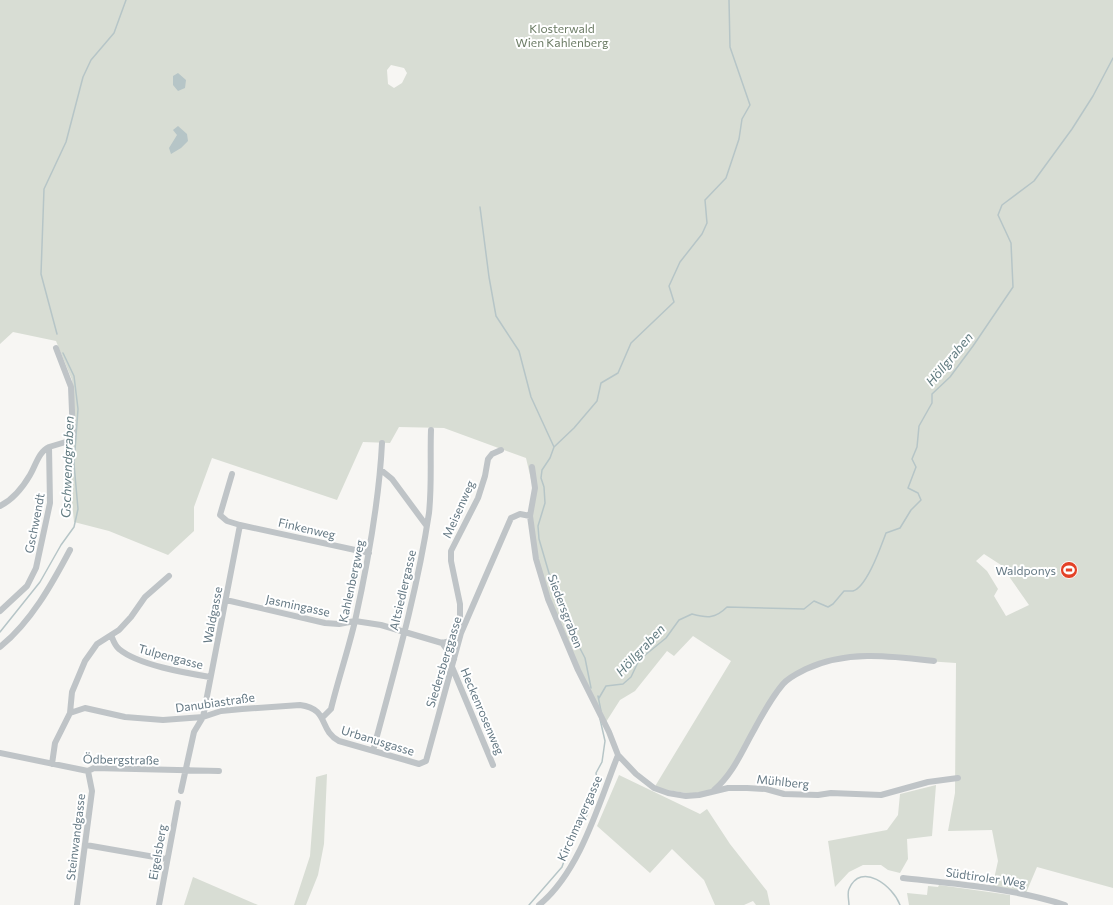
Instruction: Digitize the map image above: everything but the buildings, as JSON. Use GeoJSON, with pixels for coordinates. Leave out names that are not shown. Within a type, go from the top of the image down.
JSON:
{"type":"FeatureCollection","features":[{"type":"Feature","properties":{"kind":"street"},"geometry":{"type":"LineString","coordinates":[[0,506],[9,501],[26,481],[42,452],[49,447],[71,440],[73,433],[71,387],[56,348]]}},
{"type":"Feature","properties":{"kind":"street","name":"Altsiedlergasse"},"geometry":{"type":"LineString","coordinates":[[373,750],[404,632],[423,549],[429,511],[431,430]]}},
{"type":"Feature","properties":{"kind":"street","name":"Kahlenbergweg"},"geometry":{"type":"LineString","coordinates":[[323,717],[331,710],[355,621],[369,554],[381,470],[382,443]]}},
{"type":"Feature","properties":{"kind":"street","name":"Gschwendt"},"geometry":{"type":"LineString","coordinates":[[0,612],[27,586],[36,568],[50,503],[49,447]]}},
{"type":"Feature","properties":{"kind":"street","name":"Meisenweg"},"geometry":{"type":"LineString","coordinates":[[460,636],[460,604],[451,561],[451,551],[478,498],[485,476],[488,459],[492,454],[501,450]]}},
{"type":"Feature","properties":{"kind":"street","name":"Siedersgraben"},"geometry":{"type":"LineString","coordinates":[[532,467],[535,488],[530,516],[536,559],[548,599],[578,670],[603,719],[618,755]]}},
{"type":"Feature","properties":{"kind":"street"},"geometry":{"type":"LineString","coordinates":[[381,470],[392,479],[426,525]]}},
{"type":"Feature","properties":{"kind":"street"},"geometry":{"type":"LineString","coordinates":[[232,474],[220,515],[227,521],[240,525]]}},
{"type":"Feature","properties":{"kind":"street","name":"Siedersberggasse"},"geometry":{"type":"LineString","coordinates":[[419,764],[426,761],[460,636],[511,518],[520,514],[530,516]]}},
{"type":"Feature","properties":{"kind":"street","name":"Finkenweg"},"geometry":{"type":"LineString","coordinates":[[240,525],[369,554]]}},
{"type":"Feature","properties":{"kind":"street","name":"Waldgasse"},"geometry":{"type":"LineString","coordinates":[[185,772],[194,732],[203,717],[240,525]]}},
{"type":"Feature","properties":{"kind":"street"},"geometry":{"type":"LineString","coordinates":[[0,647],[29,616],[50,588],[70,550]]}},
{"type":"Feature","properties":{"kind":"street"},"geometry":{"type":"LineString","coordinates":[[52,764],[55,743],[70,712],[72,692],[85,661],[97,644],[111,636],[131,617],[145,597],[169,576]]}},
{"type":"Feature","properties":{"kind":"street","name":"Jasmingasse"},"geometry":{"type":"LineString","coordinates":[[226,600],[325,623],[339,624],[355,621],[381,625],[442,643],[460,636]]}},
{"type":"Feature","properties":{"kind":"street","name":"Tulpengasse"},"geometry":{"type":"LineString","coordinates":[[111,636],[117,648],[132,657],[175,671],[210,677]]}},
{"type":"Feature","properties":{"kind":"street"},"geometry":{"type":"LineString","coordinates":[[442,643],[454,659]]}},
{"type":"Feature","properties":{"kind":"street"},"geometry":{"type":"LineString","coordinates":[[712,791],[721,784],[743,754],[754,731],[783,684],[790,677],[810,667],[831,660],[860,655],[934,661]]}},
{"type":"Feature","properties":{"kind":"street","name":"Heckenrosenweg"},"geometry":{"type":"LineString","coordinates":[[452,666],[493,765]]}},
{"type":"Feature","properties":{"kind":"street","name":"Danubiastraße"},"geometry":{"type":"LineString","coordinates":[[70,712],[85,708],[125,717],[163,720],[203,717],[228,710],[300,705],[309,706],[323,717]]}},
{"type":"Feature","properties":{"kind":"street","name":"Urbanusgasse"},"geometry":{"type":"LineString","coordinates":[[323,717],[332,737],[339,741],[419,764]]}},
{"type":"Feature","properties":{"kind":"street","name":"Ödbergstraße"},"geometry":{"type":"LineString","coordinates":[[0,753],[88,771],[94,768],[218,772]]}},
{"type":"Feature","properties":{"kind":"street","name":"Mühlberg"},"geometry":{"type":"LineString","coordinates":[[618,755],[636,774],[654,788],[668,793],[686,796],[699,795],[728,788],[766,789],[784,794],[818,795],[831,793],[881,795],[928,782],[958,778]]}},
{"type":"Feature","properties":{"kind":"street","name":"Kirchmayergasse"},"geometry":{"type":"LineString","coordinates":[[539,905],[552,895],[572,864],[586,836],[618,755]]}},
{"type":"Feature","properties":{"kind":"street","name":"Steinwandgasse"},"geometry":{"type":"LineString","coordinates":[[78,905],[92,791],[88,771]]}},
{"type":"Feature","properties":{"kind":"street"},"geometry":{"type":"LineString","coordinates":[[181,791],[185,772]]}},
{"type":"Feature","properties":{"kind":"street","name":"Eigelsberg"},"geometry":{"type":"LineString","coordinates":[[159,905],[166,859],[178,803]]}},
{"type":"Feature","properties":{"kind":"street"},"geometry":{"type":"LineString","coordinates":[[86,845],[166,859]]}},
{"type":"Feature","properties":{"kind":"street","name":"Südtiroler Weg"},"geometry":{"type":"LineString","coordinates":[[903,878],[990,887],[1028,894],[1060,904]]}},
{"type":"Feature","properties":{"kind":"green space","name":"Klosterwald Wien Kahlenberg"},"geometry":{"type":"Polygon","coordinates":[[[0,0],[1113,0],[1113,888],[1037,867],[1026,893],[992,888],[998,861],[992,830],[948,831],[955,793],[956,663],[851,656],[810,667],[783,684],[721,784],[699,795],[654,788],[731,661],[693,636],[674,656],[667,651],[635,691],[620,700],[606,722],[570,652],[537,560],[532,517],[533,488],[526,458],[444,428],[399,427],[390,443],[363,442],[337,500],[212,458],[194,507],[194,531],[168,555],[109,531],[74,522],[70,481],[74,438],[72,380],[56,341],[13,332],[0,344],[0,0]],[[391,65],[387,70],[388,84],[394,88],[402,83],[407,73],[404,68],[391,65]],[[984,554],[976,561],[987,571],[998,589],[994,596],[1006,616],[1029,605],[1001,565],[984,554]]]}},
{"type":"Feature","properties":{"kind":"green space"},"geometry":{"type":"Polygon","coordinates":[[[327,774],[324,844],[318,875],[306,905],[294,905],[310,856],[316,777],[327,774]]]}},
{"type":"Feature","properties":{"kind":"green space"},"geometry":{"type":"Polygon","coordinates":[[[619,775],[700,814],[707,809],[730,844],[767,891],[770,905],[756,905],[753,901],[744,905],[715,905],[704,880],[672,849],[650,873],[597,826],[619,775]]]}},
{"type":"Feature","properties":{"kind":"green space"},"geometry":{"type":"Polygon","coordinates":[[[936,785],[932,836],[907,839],[908,859],[900,873],[888,870],[881,865],[863,865],[849,872],[835,887],[828,841],[887,830],[898,815],[900,794],[936,785]]]}},
{"type":"Feature","properties":{"kind":"green space"},"geometry":{"type":"Polygon","coordinates":[[[193,877],[258,905],[184,905],[193,877]]]}},
{"type":"Feature","properties":{"kind":"green space"},"geometry":{"type":"Polygon","coordinates":[[[939,885],[1010,895],[1010,905],[909,905],[907,893],[927,895],[928,886],[938,887],[939,885]]]}},
{"type":"Feature","properties":{"kind":"shaded area"},"geometry":{"type":"Polygon","coordinates":[[[178,73],[186,80],[185,88],[178,91],[173,85],[173,76],[178,73]]]}},
{"type":"Feature","properties":{"kind":"shaded area"},"geometry":{"type":"Polygon","coordinates":[[[178,126],[187,134],[188,141],[181,148],[171,154],[169,148],[177,135],[173,130],[178,126]]]}},
{"type":"Feature","properties":{"kind":"waterway","name":"Gschwendgraben"},"geometry":{"type":"LineString","coordinates":[[57,334],[41,274],[44,189],[66,142],[83,77],[91,60],[114,33],[126,0]]}},
{"type":"Feature","properties":{"kind":"waterway","name":"Siedersgraben"},"geometry":{"type":"LineString","coordinates":[[591,688],[585,658],[574,637],[572,623],[564,620],[562,607],[558,604],[539,539],[538,526],[545,503],[544,487],[541,478],[542,470],[550,458],[554,447],[574,428],[597,401],[601,383],[618,373],[631,343],[674,302],[669,286],[680,262],[702,234],[707,223],[705,200],[726,178],[739,139],[742,119],[750,105],[730,47],[729,0]]}},
{"type":"Feature","properties":{"kind":"waterway","name":"Höllgraben"},"geometry":{"type":"LineString","coordinates":[[599,698],[606,686],[623,684],[631,677],[639,660],[666,638],[679,620],[692,614],[707,617],[715,616],[727,607],[804,609],[814,601],[828,607],[833,604],[844,591],[853,591],[863,582],[873,565],[886,533],[900,528],[911,510],[921,500],[918,493],[908,488],[916,467],[912,459],[917,447],[919,426],[932,403],[932,394],[950,377],[1013,287],[1011,243],[998,215],[1002,205],[1034,181],[1072,129],[1093,96],[1113,58]]}},
{"type":"Feature","properties":{"kind":"waterway"},"geometry":{"type":"LineString","coordinates":[[480,207],[489,277],[496,316],[519,351],[531,397],[554,447]]}},
{"type":"Feature","properties":{"kind":"waterway","name":"Gschwendgraben"},"geometry":{"type":"LineString","coordinates":[[0,632],[40,582],[61,545],[74,527],[78,509],[74,464],[78,409],[74,376],[63,353]]}},
{"type":"Feature","properties":{"kind":"waterway","name":"Siedersgraben"},"geometry":{"type":"LineString","coordinates":[[598,696],[601,711]]}},
{"type":"Feature","properties":{"kind":"waterway","name":"Siedersgraben"},"geometry":{"type":"LineString","coordinates":[[529,905],[562,867],[574,832],[582,825],[588,813],[589,799],[595,795],[598,784],[596,773],[602,762],[605,741],[600,719]]}},
{"type":"Feature","properties":{"kind":"waterway"},"geometry":{"type":"LineString","coordinates":[[849,905],[848,891],[854,881],[861,877],[876,879],[884,884],[891,891],[900,905]]}},
{"type":"Feature","properties":{"kind":"place","name":"Waldponys"},"geometry":{"type":"Point","coordinates":[1069,570]}}]}
